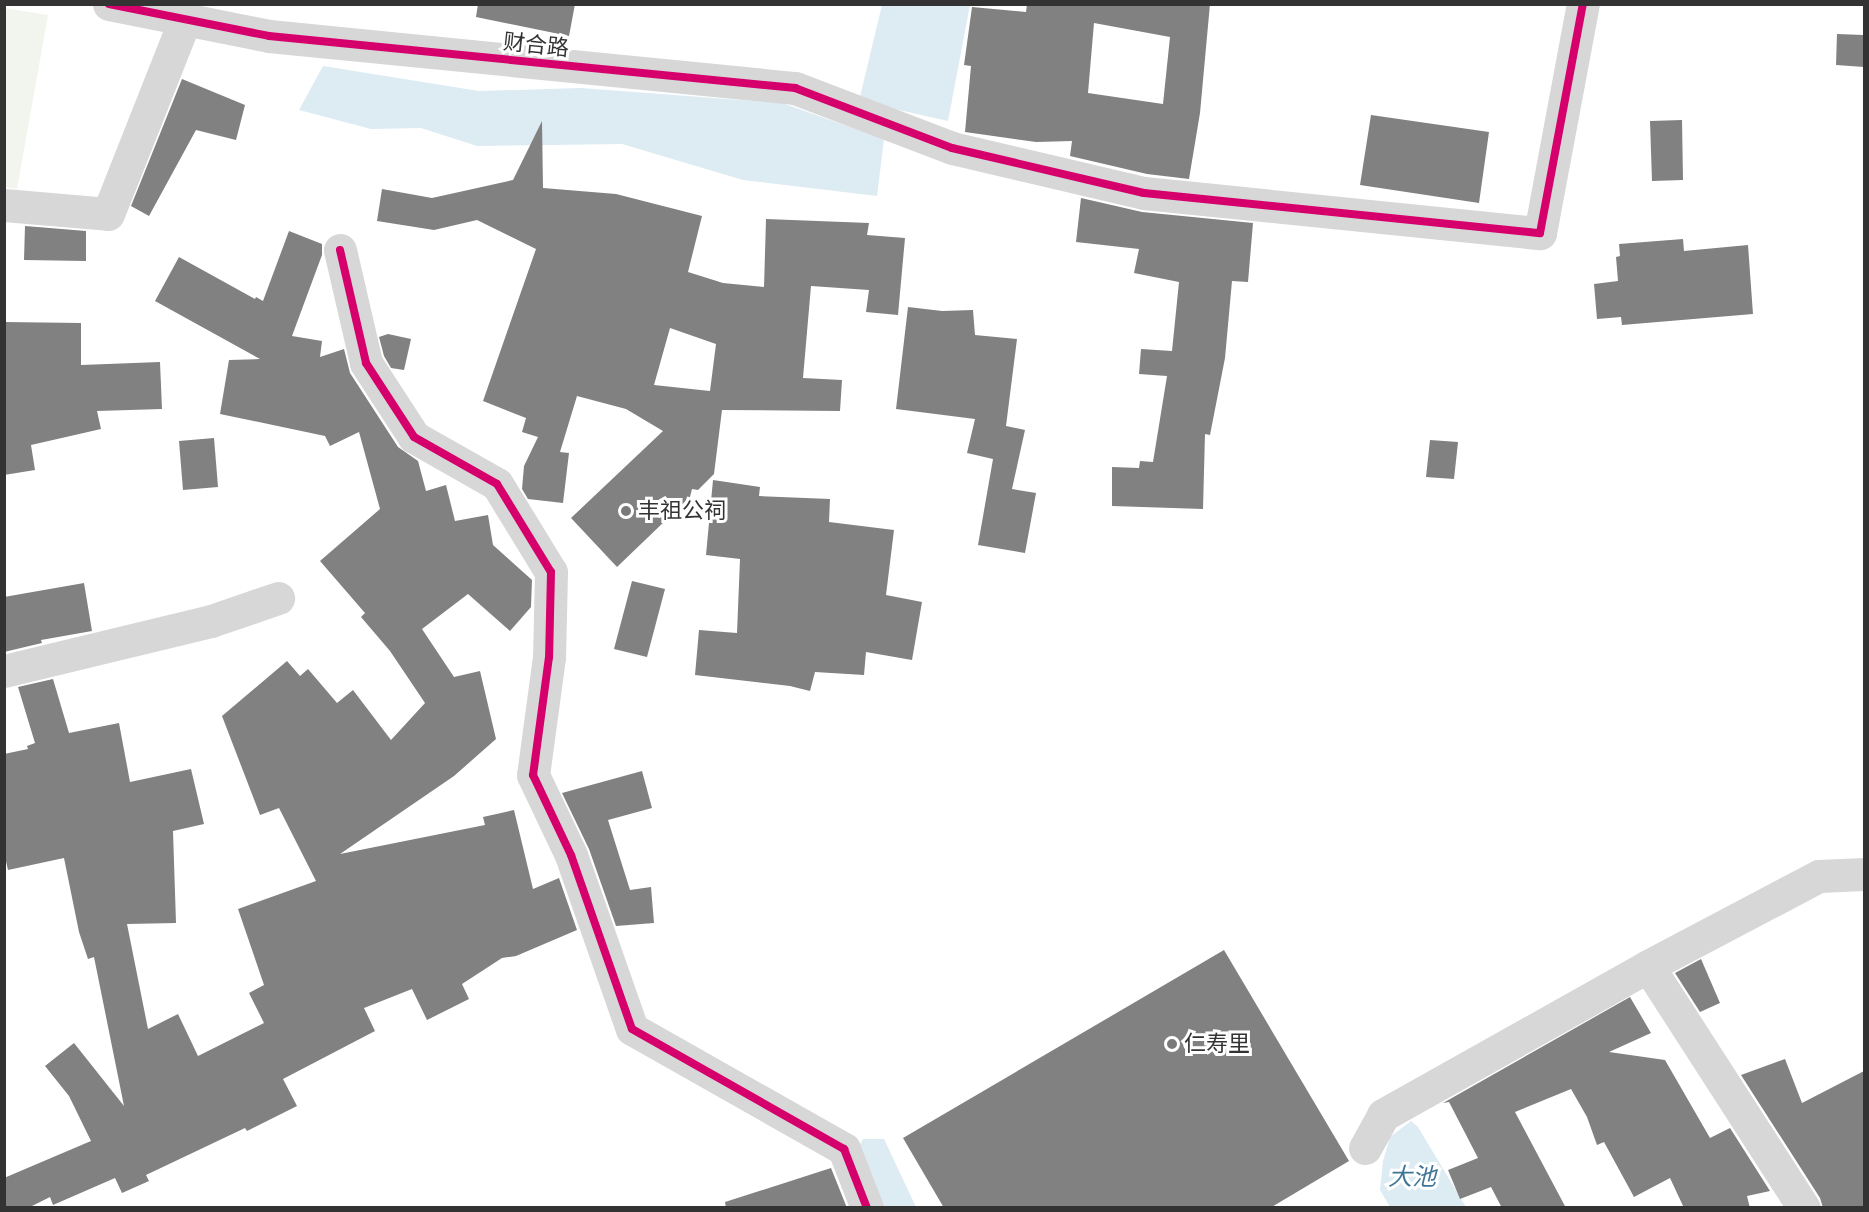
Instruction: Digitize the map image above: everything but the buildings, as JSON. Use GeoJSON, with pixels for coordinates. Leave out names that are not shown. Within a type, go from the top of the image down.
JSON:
{"type":"FeatureCollection","features":[{"type":"Feature","properties":{"kind":"street","name":"财合路"},"geometry":{"type":"LineString","coordinates":[[109,4],[268,36],[795,88],[952,148],[1144,193],[1540,233],[1582,4]]}},
{"type":"Feature","properties":{"kind":"street"},"geometry":{"type":"LineString","coordinates":[[4,205],[108,214],[185,20]]}},
{"type":"Feature","properties":{"kind":"street"},"geometry":{"type":"LineString","coordinates":[[340,250],[366,363],[414,437],[497,484],[551,572],[549,657],[532,775],[571,855],[632,1029],[844,1149],[867,1208]]}},
{"type":"Feature","properties":{"kind":"street"},"geometry":{"type":"LineString","coordinates":[[4,671],[212,621],[278,598]]}},
{"type":"Feature","properties":{"kind":"street"},"geometry":{"type":"LineString","coordinates":[[1365,1148],[1383,1115],[1648,966],[1819,876],[1864,874]]}},
{"type":"Feature","properties":{"kind":"street"},"geometry":{"type":"LineString","coordinates":[[1648,966],[1804,1208]]}},
{"type":"Feature","properties":{"kind":"shaded area"},"geometry":{"type":"Polygon","coordinates":[[[4,8],[48,15],[17,189],[5,187],[4,8]]]}},
{"type":"Feature","properties":{"kind":"water"},"geometry":{"type":"Polygon","coordinates":[[[882,5],[970,5],[948,121],[859,101],[882,5]]]}},
{"type":"Feature","properties":{"kind":"water"},"geometry":{"type":"Polygon","coordinates":[[[323,66],[479,91],[581,88],[782,103],[884,139],[877,196],[743,180],[622,144],[477,146],[421,128],[371,129],[299,110],[323,66]]]}},
{"type":"Feature","properties":{"kind":"water","name":"大池"},"geometry":{"type":"Polygon","coordinates":[[[1411,1121],[1418,1127],[1466,1207],[1390,1207],[1380,1190],[1383,1161],[1390,1137],[1411,1121]]]}},
{"type":"Feature","properties":{"kind":"water"},"geometry":{"type":"Polygon","coordinates":[[[863,1139],[884,1139],[916,1207],[883,1207],[856,1153],[863,1139]]]}},
{"type":"Feature","properties":{"kind":"cycle path"},"geometry":{"type":"LineString","coordinates":[[109,4],[269,36],[795,88],[952,148],[1144,193],[1540,233],[1583,4]]}},
{"type":"Feature","properties":{"kind":"cycle path"},"geometry":{"type":"LineString","coordinates":[[340,250],[366,363],[414,437],[497,484],[551,572],[549,657],[533,775],[571,855],[632,1029],[844,1149],[867,1208]]}},
{"type":"Feature","properties":{"kind":"place","name":"丰祖公祠"},"geometry":{"type":"Point","coordinates":[626,511]}},
{"type":"Feature","properties":{"kind":"place","name":"仁寿里"},"geometry":{"type":"Point","coordinates":[1172,1044]}}]}
